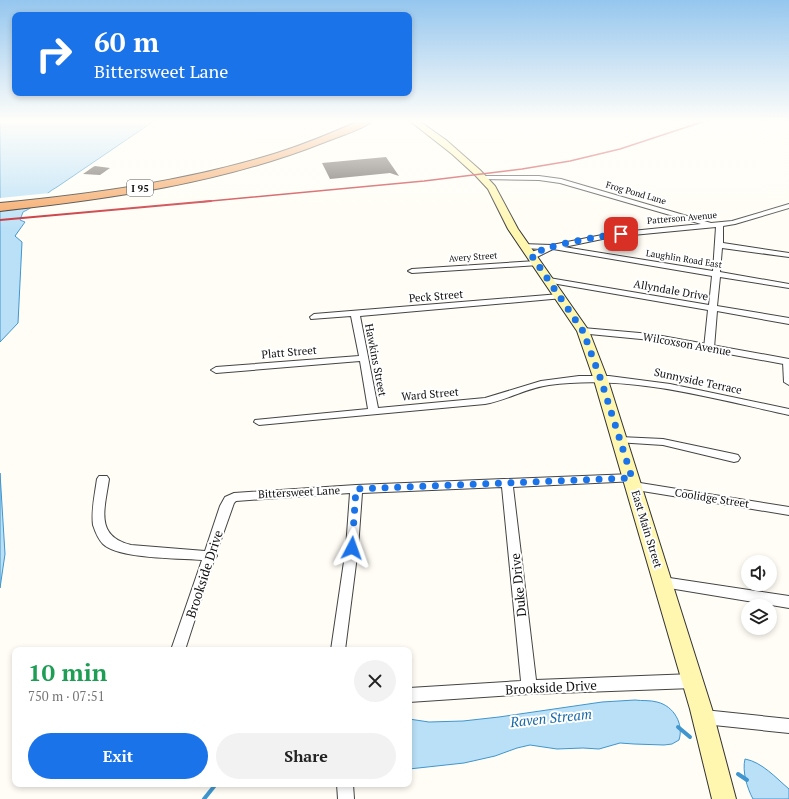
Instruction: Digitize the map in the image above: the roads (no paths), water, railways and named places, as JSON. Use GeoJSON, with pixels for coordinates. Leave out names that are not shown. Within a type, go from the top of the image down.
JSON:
{"type":"FeatureCollection","features":[{"type":"Feature","properties":{"kind":"highway","name":"I 95"},"geometry":{"type":"LineString","coordinates":[[0,201],[82,191],[149,180],[252,158]]}},
{"type":"Feature","properties":{"kind":"highway","name":"I 95"},"geometry":{"type":"LineString","coordinates":[[0,207],[79,198],[151,186],[222,171],[259,158]]}},
{"type":"Feature","properties":{"kind":"main road","name":"East Main Street"},"geometry":{"type":"LineString","coordinates":[[462,158],[484,178],[493,189],[508,221],[583,331],[601,380],[620,440],[704,717],[724,799]]}},
{"type":"Feature","properties":{"kind":"street","name":"Frog Pond Lane"},"geometry":{"type":"LineString","coordinates":[[484,178],[535,178],[561,181],[716,225]]}},
{"type":"Feature","properties":{"kind":"street","name":"Patterson Avenue"},"geometry":{"type":"LineString","coordinates":[[534,259],[537,252],[552,247],[612,235],[739,222],[789,206]]}},
{"type":"Feature","properties":{"kind":"street"},"geometry":{"type":"LineString","coordinates":[[709,348],[719,245],[716,225]]}},
{"type":"Feature","properties":{"kind":"street"},"geometry":{"type":"LineString","coordinates":[[719,245],[789,255]]}},
{"type":"Feature","properties":{"kind":"street","name":"Patterson Avenue"},"geometry":{"type":"LineString","coordinates":[[524,246],[552,247]]}},
{"type":"Feature","properties":{"kind":"street","name":"Laughlin Road East"},"geometry":{"type":"LineString","coordinates":[[552,247],[789,286]]}},
{"type":"Feature","properties":{"kind":"street","name":"Avery Street"},"geometry":{"type":"LineString","coordinates":[[412,271],[534,259]]}},
{"type":"Feature","properties":{"kind":"street","name":"Allyndale Drive"},"geometry":{"type":"LineString","coordinates":[[549,280],[789,321]]}},
{"type":"Feature","properties":{"kind":"street","name":"Peck Street"},"geometry":{"type":"LineString","coordinates":[[314,317],[560,296]]}},
{"type":"Feature","properties":{"kind":"street","name":"Hawkins Street"},"geometry":{"type":"LineString","coordinates":[[355,313],[374,411]]}},
{"type":"Feature","properties":{"kind":"street","name":"Wilcoxson Avenue"},"geometry":{"type":"LineString","coordinates":[[583,331],[644,336],[788,362]]}},
{"type":"Feature","properties":{"kind":"street","name":"Platt Street"},"geometry":{"type":"LineString","coordinates":[[216,370],[363,358]]}},
{"type":"Feature","properties":{"kind":"street"},"geometry":{"type":"LineString","coordinates":[[788,362],[789,382]]}},
{"type":"Feature","properties":{"kind":"street","name":"Ward Street"},"geometry":{"type":"LineString","coordinates":[[259,422],[485,401],[500,398],[528,386],[548,382],[601,380]]}},
{"type":"Feature","properties":{"kind":"street","name":"Sunnyside Terrace"},"geometry":{"type":"LineString","coordinates":[[601,380],[643,381],[789,412]]}},
{"type":"Feature","properties":{"kind":"street"},"geometry":{"type":"LineString","coordinates":[[620,440],[663,442],[734,458]]}},
{"type":"Feature","properties":{"kind":"street"},"geometry":{"type":"LineString","coordinates":[[103,479],[99,525],[101,534],[108,542],[118,547],[131,550],[211,556]]}},
{"type":"Feature","properties":{"kind":"street","name":"Bittersweet Lane"},"geometry":{"type":"LineString","coordinates":[[231,498],[241,496],[356,489],[507,482],[633,482]]}},
{"type":"Feature","properties":{"kind":"street","name":"Duke Drive"},"geometry":{"type":"LineString","coordinates":[[507,482],[529,687]]}},
{"type":"Feature","properties":{"kind":"street","name":"Coolidge Street"},"geometry":{"type":"LineString","coordinates":[[633,482],[789,511]]}},
{"type":"Feature","properties":{"kind":"street"},"geometry":{"type":"LineString","coordinates":[[338,647],[352,548],[356,489]]}},
{"type":"Feature","properties":{"kind":"street","name":"Brookside Drive"},"geometry":{"type":"LineString","coordinates":[[179,647],[211,556],[226,506],[231,498]]}},
{"type":"Feature","properties":{"kind":"street"},"geometry":{"type":"LineString","coordinates":[[663,582],[789,602]]}},
{"type":"Feature","properties":{"kind":"street","name":"Brookside Drive"},"geometry":{"type":"LineString","coordinates":[[412,695],[529,687],[693,681]]}},
{"type":"Feature","properties":{"kind":"street"},"geometry":{"type":"LineString","coordinates":[[704,717],[789,726]]}},
{"type":"Feature","properties":{"kind":"street"},"geometry":{"type":"LineString","coordinates":[[345,787],[346,799]]}},
{"type":"Feature","properties":{"kind":"water"},"geometry":{"type":"Polygon","coordinates":[[[0,158],[99,158],[52,190],[33,206],[23,212],[20,220],[25,222],[15,236],[22,242],[18,323],[0,342],[0,158]]]}},
{"type":"Feature","properties":{"kind":"water"},"geometry":{"type":"Polygon","coordinates":[[[0,473],[5,554],[0,588],[0,473]]]}},
{"type":"Feature","properties":{"kind":"water"},"geometry":{"type":"Polygon","coordinates":[[[635,700],[654,701],[663,704],[673,712],[679,722],[679,740],[672,744],[664,745],[620,743],[599,749],[557,749],[530,745],[495,756],[464,763],[412,769],[412,719],[429,722],[463,721],[602,702],[635,700]]]}},
{"type":"Feature","properties":{"kind":"water"},"geometry":{"type":"Polygon","coordinates":[[[745,759],[757,763],[774,775],[789,789],[789,799],[753,799],[749,790],[744,769],[745,759]]]}},
{"type":"Feature","properties":{"kind":"waterway","name":"Raven Stream"},"geometry":{"type":"LineString","coordinates":[[678,727],[690,737]]}},
{"type":"Feature","properties":{"kind":"waterway","name":"Raven Stream"},"geometry":{"type":"LineString","coordinates":[[738,774],[747,780]]}},
{"type":"Feature","properties":{"kind":"waterway","name":"Raven Stream"},"geometry":{"type":"LineString","coordinates":[[204,799],[214,787]]}},
{"type":"Feature","properties":{"kind":"railway"},"geometry":{"type":"LineString","coordinates":[[203,202],[424,181],[522,169],[581,158]]}},
{"type":"Feature","properties":{"kind":"railway"},"geometry":{"type":"LineString","coordinates":[[203,202],[211,201]]}},
{"type":"Feature","properties":{"kind":"railway"},"geometry":{"type":"LineString","coordinates":[[0,220],[203,202]]}}]}
